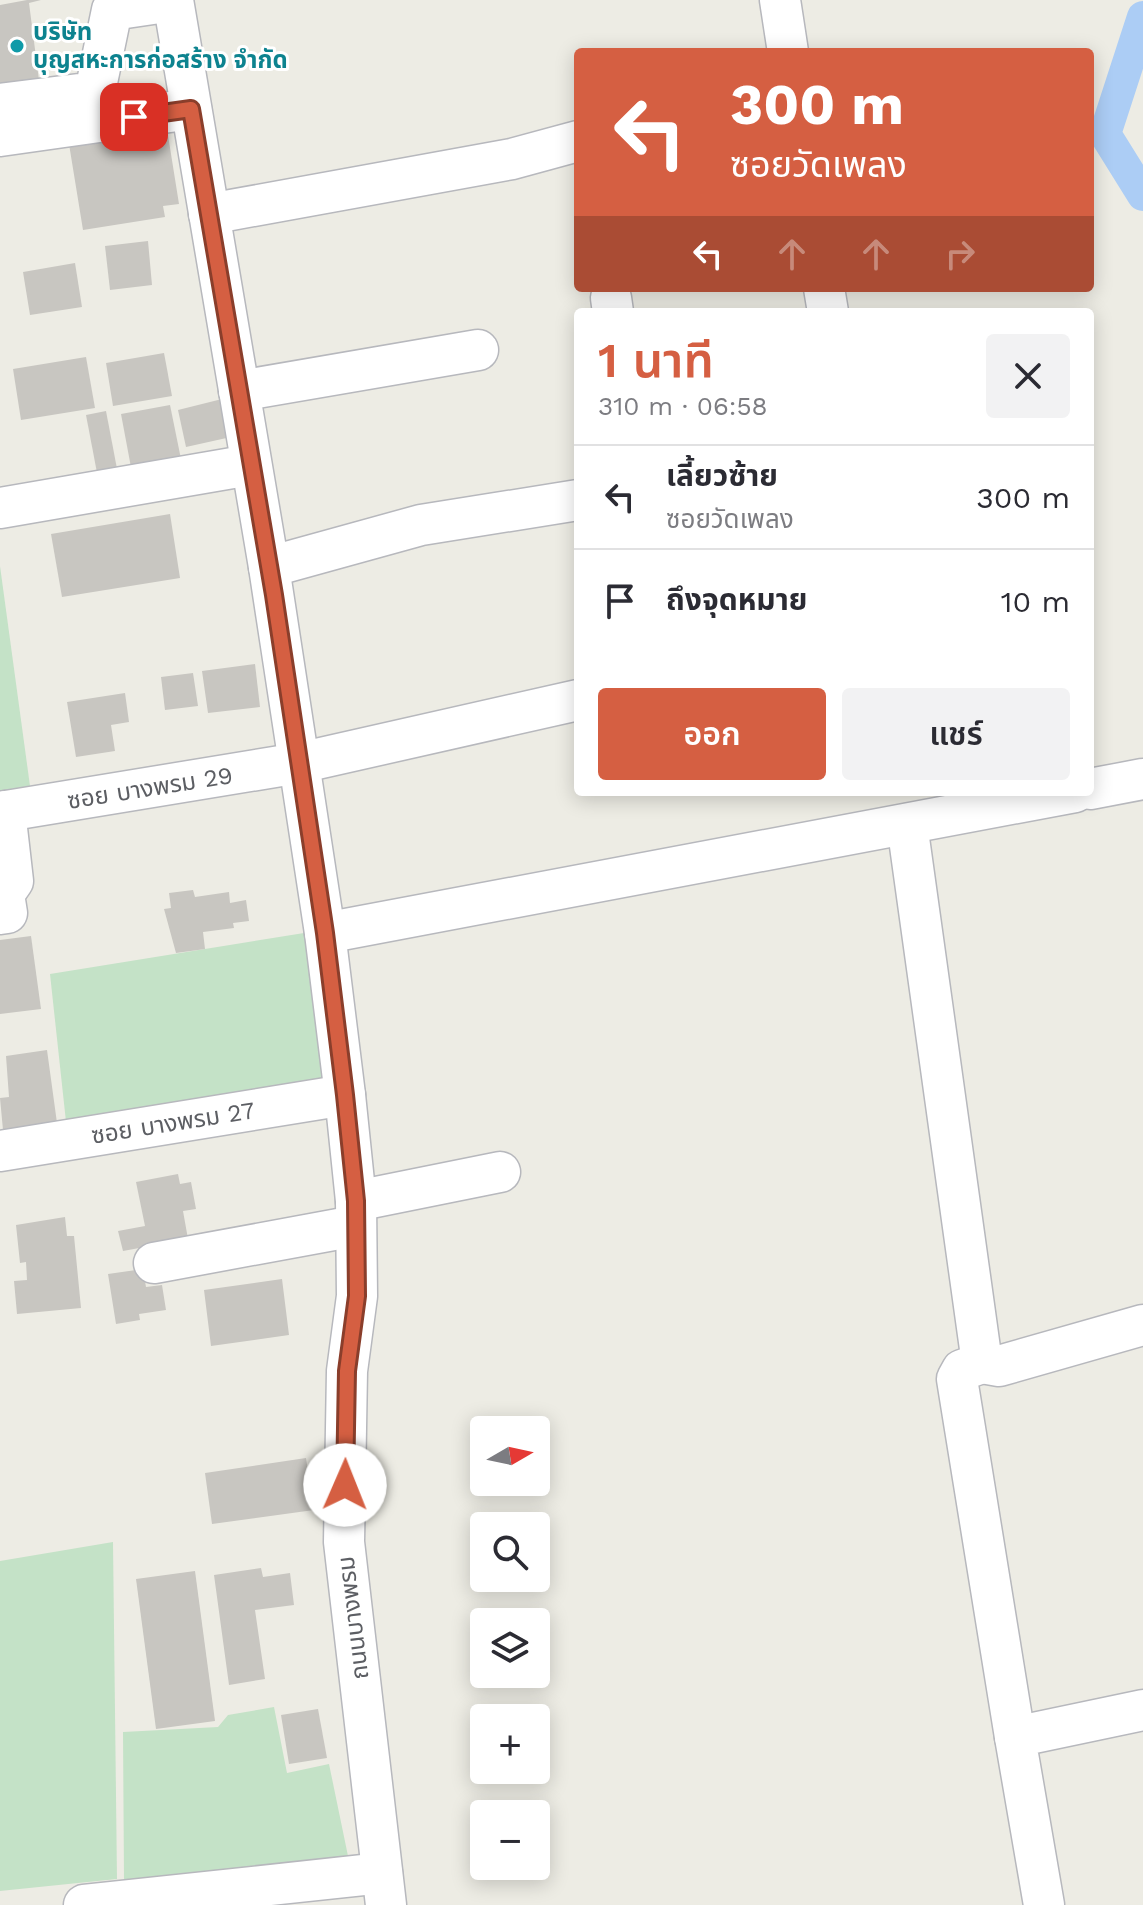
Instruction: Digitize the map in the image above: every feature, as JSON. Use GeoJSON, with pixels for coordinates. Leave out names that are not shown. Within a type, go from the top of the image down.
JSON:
{"type":"FeatureCollection","features":[{"type":"Feature","properties":{"kind":"street"},"geometry":{"type":"LineString","coordinates":[[780,0],[787,48]]}},
{"type":"Feature","properties":{"kind":"street"},"geometry":{"type":"LineString","coordinates":[[0,104],[95,92],[112,10],[173,1]]}},
{"type":"Feature","properties":{"kind":"street","name":"ถนนบางพรม"},"geometry":{"type":"LineString","coordinates":[[173,1],[269,567],[325,933],[345,1095],[356,1214],[357,1296],[347,1371],[344,1542],[384,1889]]}},
{"type":"Feature","properties":{"kind":"street"},"geometry":{"type":"LineString","coordinates":[[0,136],[191,109]]}},
{"type":"Feature","properties":{"kind":"street"},"geometry":{"type":"LineString","coordinates":[[209,214],[512,159],[574,142]]}},
{"type":"Feature","properties":{"kind":"street"},"geometry":{"type":"LineString","coordinates":[[239,391],[478,350]]}},
{"type":"Feature","properties":{"kind":"street"},"geometry":{"type":"LineString","coordinates":[[0,508],[250,465]]}},
{"type":"Feature","properties":{"kind":"street"},"geometry":{"type":"LineString","coordinates":[[269,567],[421,525],[574,501]]}},
{"type":"Feature","properties":{"kind":"street","name":"ซอย บางพรม 29"},"geometry":{"type":"LineString","coordinates":[[3,812],[299,763],[574,701]]}},
{"type":"Feature","properties":{"kind":"street"},"geometry":{"type":"LineString","coordinates":[[1094,788],[1143,779]]}},
{"type":"Feature","properties":{"kind":"street"},"geometry":{"type":"LineString","coordinates":[[325,933],[1054,796]]}},
{"type":"Feature","properties":{"kind":"street"},"geometry":{"type":"LineString","coordinates":[[0,914],[7,913],[4,894],[13,881],[3,812]]}},
{"type":"Feature","properties":{"kind":"street"},"geometry":{"type":"LineString","coordinates":[[907,824],[982,1363]]}},
{"type":"Feature","properties":{"kind":"street","name":"ซอย บางพรม 27"},"geometry":{"type":"LineString","coordinates":[[0,1151],[345,1095]]}},
{"type":"Feature","properties":{"kind":"street"},"geometry":{"type":"LineString","coordinates":[[154,1263],[356,1214],[500,1172]]}},
{"type":"Feature","properties":{"kind":"street"},"geometry":{"type":"LineString","coordinates":[[1044,1905],[957,1379],[962,1370],[982,1363],[999,1366],[1143,1325]]}},
{"type":"Feature","properties":{"kind":"street"},"geometry":{"type":"LineString","coordinates":[[1015,1737],[1143,1710]]}},
{"type":"Feature","properties":{"kind":"street"},"geometry":{"type":"LineString","coordinates":[[84,1905],[384,1889]]}},
{"type":"Feature","properties":{"kind":"green space"},"geometry":{"type":"Polygon","coordinates":[[[0,566],[30,786],[0,791],[0,566]]]}},
{"type":"Feature","properties":{"kind":"green space"},"geometry":{"type":"Polygon","coordinates":[[[304,933],[323,1086],[67,1131],[50,974],[304,933]]]}},
{"type":"Feature","properties":{"kind":"green space"},"geometry":{"type":"Polygon","coordinates":[[[113,1542],[117,1879],[0,1891],[0,1561],[113,1542]]]}},
{"type":"Feature","properties":{"kind":"green space"},"geometry":{"type":"Polygon","coordinates":[[[274,1707],[287,1773],[329,1764],[348,1856],[124,1880],[123,1732],[218,1727],[228,1715],[274,1707]]]}},
{"type":"Feature","properties":{"kind":"building","name":"บริษัท บุญสหะการก่อสร้าง จำกัด"},"geometry":{"type":"Polygon","coordinates":[[[41,0],[29,3],[40,88],[0,93],[0,5],[41,0]]]}},
{"type":"Feature","properties":{"kind":"building"},"geometry":{"type":"Polygon","coordinates":[[[167,129],[179,204],[163,206],[165,217],[83,230],[69,144],[167,129]]]}},
{"type":"Feature","properties":{"kind":"building"},"geometry":{"type":"Polygon","coordinates":[[[148,241],[152,285],[110,290],[105,246],[148,241]]]}},
{"type":"Feature","properties":{"kind":"building"},"geometry":{"type":"Polygon","coordinates":[[[75,263],[82,307],[30,315],[23,272],[75,263]]]}},
{"type":"Feature","properties":{"kind":"building"},"geometry":{"type":"Polygon","coordinates":[[[164,353],[172,396],[113,406],[106,363],[164,353]]]}},
{"type":"Feature","properties":{"kind":"building"},"geometry":{"type":"Polygon","coordinates":[[[86,357],[95,408],[21,420],[13,369],[86,357]]]}},
{"type":"Feature","properties":{"kind":"building"},"geometry":{"type":"Polygon","coordinates":[[[222,399],[231,437],[186,447],[178,410],[222,399]]]}},
{"type":"Feature","properties":{"kind":"building"},"geometry":{"type":"Polygon","coordinates":[[[170,405],[183,469],[133,478],[121,414],[170,405]]]}},
{"type":"Feature","properties":{"kind":"building"},"geometry":{"type":"Polygon","coordinates":[[[106,411],[118,474],[98,478],[86,415],[106,411]]]}},
{"type":"Feature","properties":{"kind":"building"},"geometry":{"type":"Polygon","coordinates":[[[170,514],[180,578],[62,597],[51,534],[170,514]]]}},
{"type":"Feature","properties":{"kind":"building"},"geometry":{"type":"Polygon","coordinates":[[[255,664],[260,707],[208,713],[202,671],[255,664]]]}},
{"type":"Feature","properties":{"kind":"building"},"geometry":{"type":"Polygon","coordinates":[[[193,673],[198,706],[165,710],[161,677],[193,673]]]}},
{"type":"Feature","properties":{"kind":"building"},"geometry":{"type":"Polygon","coordinates":[[[125,693],[129,722],[111,725],[115,751],[76,757],[67,702],[125,693]]]}},
{"type":"Feature","properties":{"kind":"building"},"geometry":{"type":"Polygon","coordinates":[[[193,890],[195,897],[229,892],[230,903],[246,900],[249,921],[233,923],[234,928],[203,932],[205,949],[176,953],[164,909],[171,908],[169,893],[193,890]]]}},
{"type":"Feature","properties":{"kind":"building"},"geometry":{"type":"Polygon","coordinates":[[[31,936],[41,1009],[0,1014],[0,940],[31,936]]]}},
{"type":"Feature","properties":{"kind":"building"},"geometry":{"type":"Polygon","coordinates":[[[47,1050],[57,1123],[3,1130],[0,1098],[9,1097],[6,1056],[47,1050]]]}},
{"type":"Feature","properties":{"kind":"building"},"geometry":{"type":"Polygon","coordinates":[[[178,1174],[180,1184],[191,1182],[196,1209],[183,1211],[188,1239],[123,1251],[118,1231],[145,1226],[136,1182],[178,1174]]]}},
{"type":"Feature","properties":{"kind":"building"},"geometry":{"type":"Polygon","coordinates":[[[65,1217],[67,1236],[74,1236],[81,1308],[17,1314],[14,1281],[27,1280],[26,1262],[20,1263],[16,1225],[65,1217]]]}},
{"type":"Feature","properties":{"kind":"building"},"geometry":{"type":"Polygon","coordinates":[[[143,1269],[146,1287],[162,1285],[166,1310],[139,1314],[140,1320],[116,1324],[108,1274],[143,1269]]]}},
{"type":"Feature","properties":{"kind":"building"},"geometry":{"type":"Polygon","coordinates":[[[282,1279],[289,1335],[211,1346],[204,1290],[282,1279]]]}},
{"type":"Feature","properties":{"kind":"building"},"geometry":{"type":"Polygon","coordinates":[[[306,1458],[314,1510],[212,1524],[205,1473],[306,1458]]]}},
{"type":"Feature","properties":{"kind":"building"},"geometry":{"type":"Polygon","coordinates":[[[261,1568],[263,1577],[290,1573],[294,1605],[255,1610],[265,1679],[229,1685],[214,1575],[261,1568]]]}},
{"type":"Feature","properties":{"kind":"building"},"geometry":{"type":"Polygon","coordinates":[[[195,1571],[215,1721],[156,1729],[136,1579],[195,1571]]]}},
{"type":"Feature","properties":{"kind":"building"},"geometry":{"type":"Polygon","coordinates":[[[318,1709],[327,1758],[289,1764],[281,1715],[318,1709]]]}},
{"type":"Feature","properties":{"kind":"waterway"},"geometry":{"type":"LineString","coordinates":[[1143,17],[1105,134],[1143,195]]}},
{"type":"Feature","properties":{"kind":"place","name":"บริษัท บุญสหะการก่อสร้าง จำกัด"},"geometry":{"type":"Point","coordinates":[17,46]}},
{"type":"Feature","properties":{"kind":"route"},"geometry":{"type":"LineString","coordinates":[[134,117],[191,109],[274,595],[325,933],[356,1195],[357,1296],[347,1371],[345,1485]]}}]}
